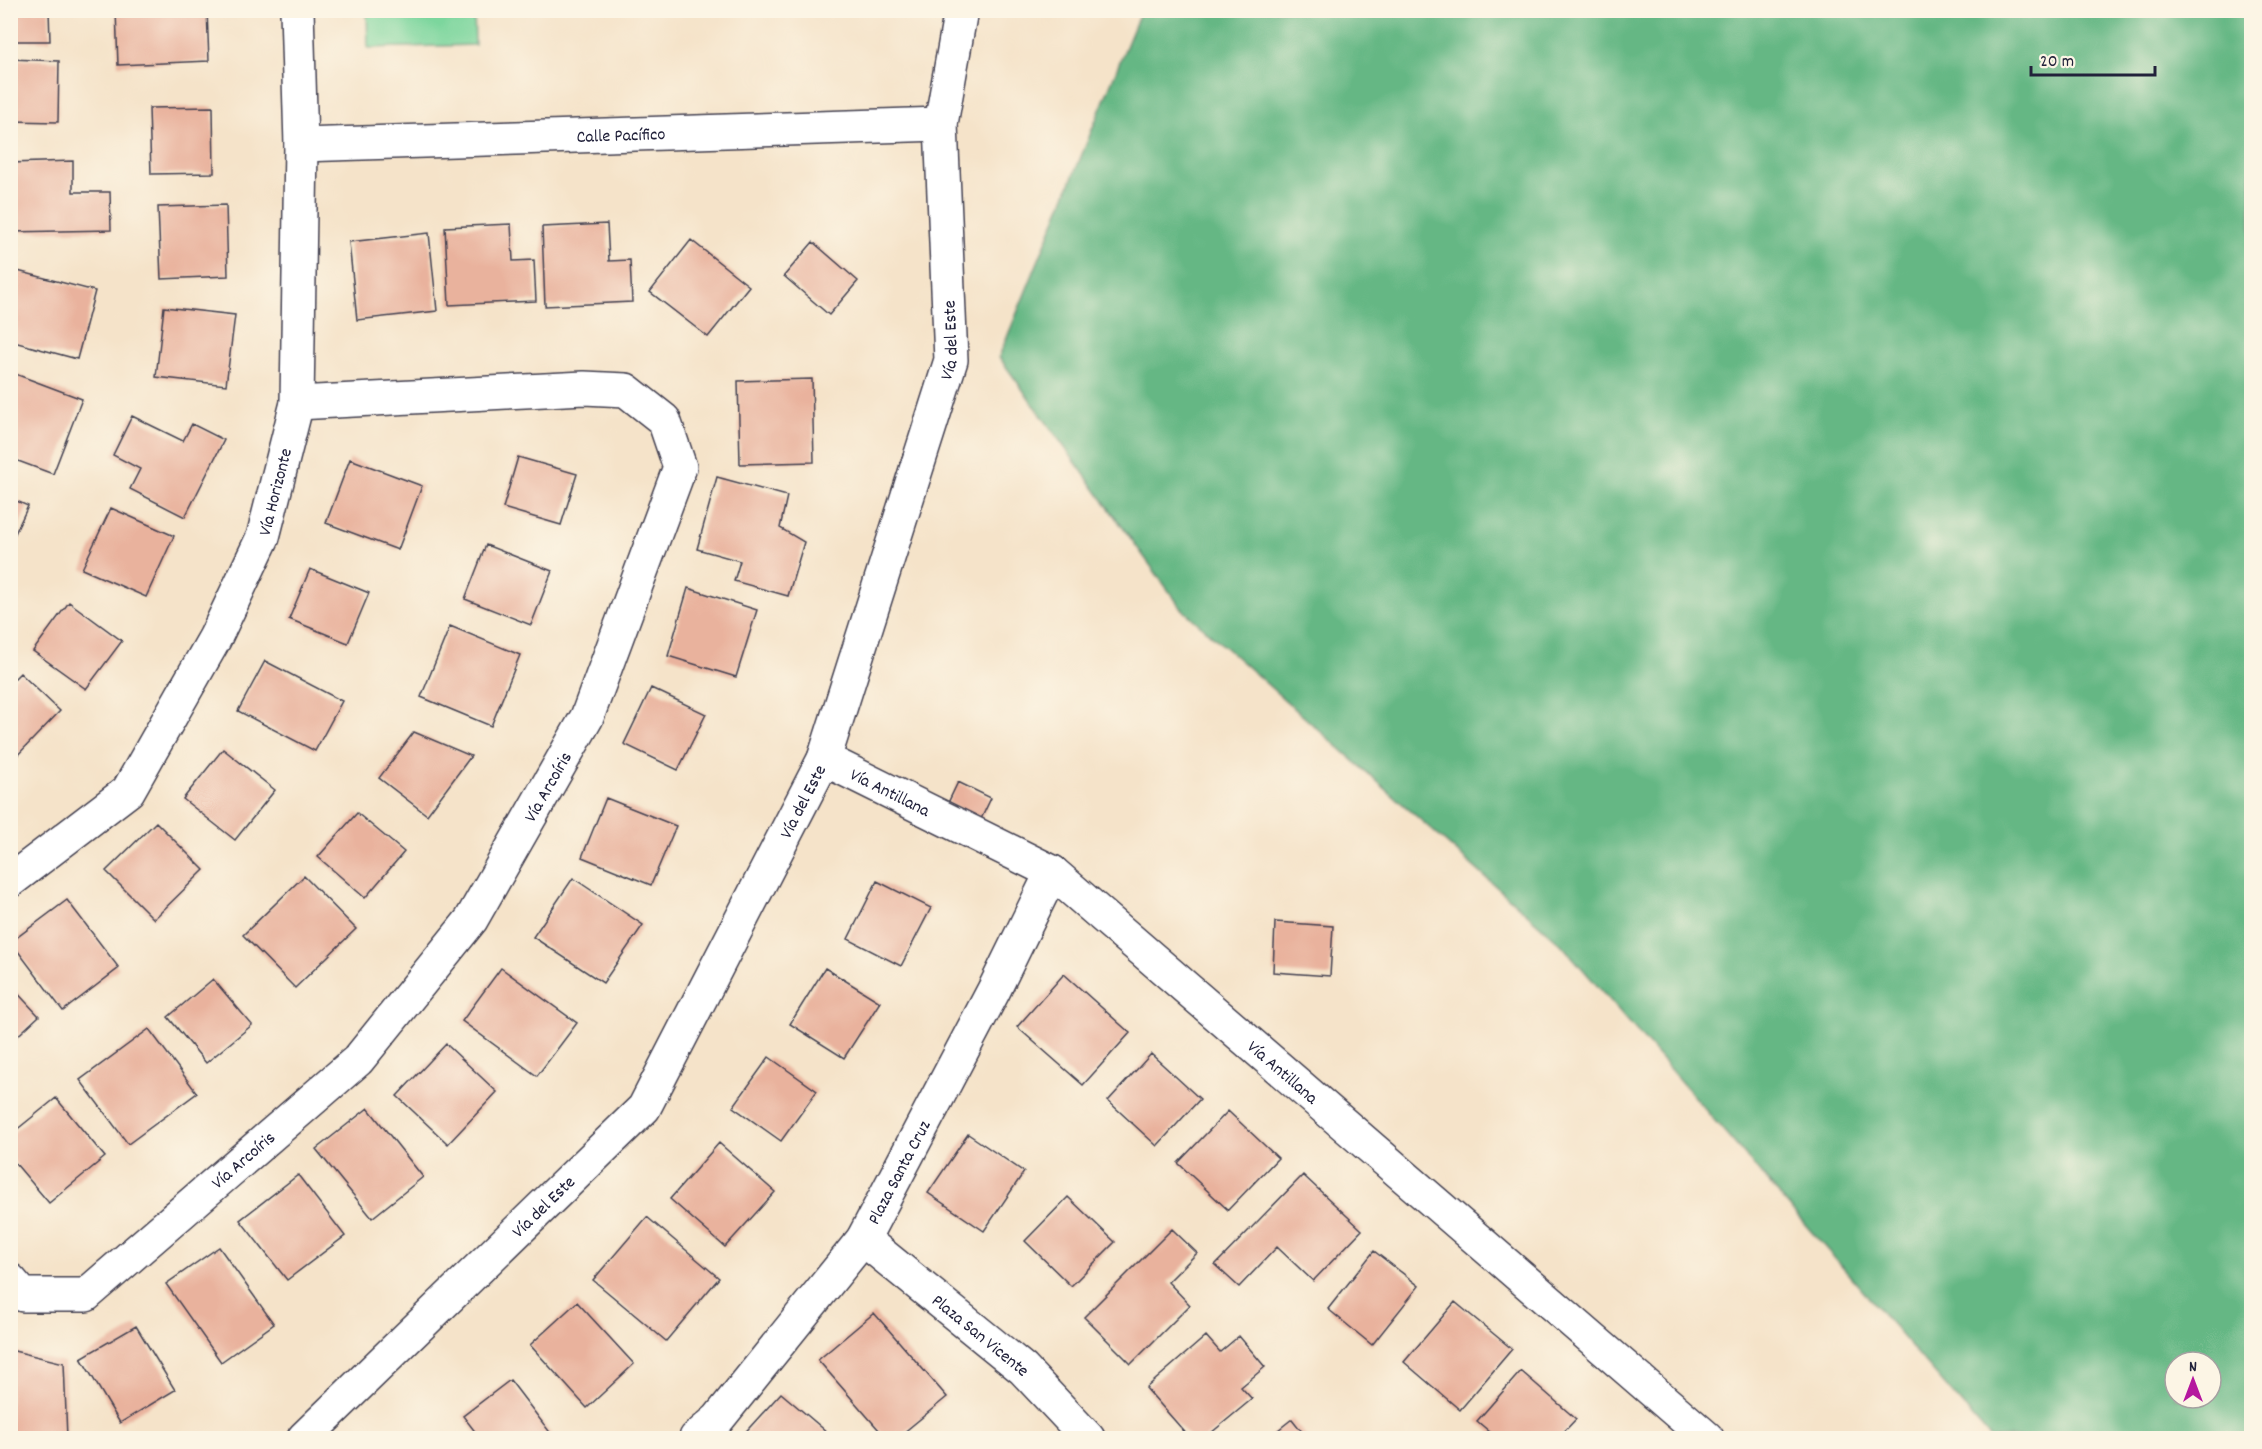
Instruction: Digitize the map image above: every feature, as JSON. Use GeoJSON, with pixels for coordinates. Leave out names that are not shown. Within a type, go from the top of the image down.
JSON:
{"type":"FeatureCollection","features":[{"type":"Feature","properties":{"kind":"street","name":"Vía Horizonte"},"geometry":{"type":"LineString","coordinates":[[10,881],[128,791],[215,638],[263,537],[297,403],[301,145],[297,10]]}},
{"type":"Feature","properties":{"kind":"street","name":"Vía del Este"},"geometry":{"type":"LineString","coordinates":[[304,1438],[644,1108],[824,759],[951,360],[941,124],[962,10]]}},
{"type":"Feature","properties":{"kind":"street","name":"Calle Pacífico"},"geometry":{"type":"LineString","coordinates":[[301,145],[941,124]]}},
{"type":"Feature","properties":{"kind":"street","name":"Vía Arcoíris"},"geometry":{"type":"LineString","coordinates":[[10,1280],[23,1295],[86,1295],[358,1060],[471,920],[586,717],[680,467],[664,420],[626,390],[584,388],[297,403]]}},
{"type":"Feature","properties":{"kind":"street","name":"Vía Antillana"},"geometry":{"type":"LineString","coordinates":[[824,759],[1052,872],[1707,1438]]}},
{"type":"Feature","properties":{"kind":"street","name":"Plaza Santa Cruz"},"geometry":{"type":"LineString","coordinates":[[696,1438],[718,1419],[863,1239],[994,990],[1052,872]]}},
{"type":"Feature","properties":{"kind":"street","name":"Plaza San Vicente"},"geometry":{"type":"LineString","coordinates":[[863,1239],[1023,1369],[1088,1438]]}},
{"type":"Feature","properties":{"kind":"green space"},"geometry":{"type":"Polygon","coordinates":[[[1141,10],[2251,11],[2251,1438],[1991,1438],[1561,944],[1182,609],[999,357],[1141,10]]]}},
{"type":"Feature","properties":{"kind":"green space"},"geometry":{"type":"Polygon","coordinates":[[[367,11],[474,11],[475,45],[368,48],[367,11]]]}},
{"type":"Feature","properties":{"kind":"building"},"geometry":{"type":"Polygon","coordinates":[[[10,10],[49,10],[50,41],[10,41],[10,10]]]}},
{"type":"Feature","properties":{"kind":"building"},"geometry":{"type":"Polygon","coordinates":[[[116,10],[207,10],[209,61],[118,65],[116,10]]]}},
{"type":"Feature","properties":{"kind":"building"},"geometry":{"type":"Polygon","coordinates":[[[10,59],[59,61],[58,122],[10,121],[10,59]]]}},
{"type":"Feature","properties":{"kind":"building"},"geometry":{"type":"Polygon","coordinates":[[[213,107],[214,173],[151,174],[149,108],[213,107]]]}},
{"type":"Feature","properties":{"kind":"building"},"geometry":{"type":"Polygon","coordinates":[[[73,161],[73,192],[110,192],[111,230],[10,232],[10,163],[73,161]]]}},
{"type":"Feature","properties":{"kind":"building"},"geometry":{"type":"Polygon","coordinates":[[[226,205],[228,276],[161,279],[158,207],[226,205]]]}},
{"type":"Feature","properties":{"kind":"building"},"geometry":{"type":"Polygon","coordinates":[[[511,224],[513,261],[534,260],[536,301],[449,305],[445,227],[511,224]]]}},
{"type":"Feature","properties":{"kind":"building"},"geometry":{"type":"Polygon","coordinates":[[[607,224],[609,261],[630,260],[632,302],[545,306],[542,227],[607,224]]]}},
{"type":"Feature","properties":{"kind":"building"},"geometry":{"type":"Polygon","coordinates":[[[429,233],[437,311],[357,320],[349,242],[429,233]]]}},
{"type":"Feature","properties":{"kind":"building"},"geometry":{"type":"Polygon","coordinates":[[[691,240],[749,286],[708,337],[650,292],[691,240]]]}},
{"type":"Feature","properties":{"kind":"building"},"geometry":{"type":"Polygon","coordinates":[[[813,242],[858,281],[829,315],[784,276],[813,242]]]}},
{"type":"Feature","properties":{"kind":"building"},"geometry":{"type":"Polygon","coordinates":[[[10,269],[95,291],[77,359],[10,341],[10,269]]]}},
{"type":"Feature","properties":{"kind":"building"},"geometry":{"type":"Polygon","coordinates":[[[164,307],[235,315],[226,385],[156,377],[164,307]]]}},
{"type":"Feature","properties":{"kind":"building"},"geometry":{"type":"Polygon","coordinates":[[[10,372],[82,399],[53,474],[10,458],[10,372]]]}},
{"type":"Feature","properties":{"kind":"building"},"geometry":{"type":"Polygon","coordinates":[[[812,379],[814,462],[740,464],[738,381],[812,379]]]}},
{"type":"Feature","properties":{"kind":"building"},"geometry":{"type":"Polygon","coordinates":[[[132,416],[183,441],[192,424],[224,440],[185,517],[130,489],[140,469],[113,455],[132,416]]]}},
{"type":"Feature","properties":{"kind":"building"},"geometry":{"type":"Polygon","coordinates":[[[518,457],[577,474],[561,525],[503,508],[518,457]]]}},
{"type":"Feature","properties":{"kind":"building"},"geometry":{"type":"Polygon","coordinates":[[[350,459],[422,486],[398,550],[326,523],[350,459]]]}},
{"type":"Feature","properties":{"kind":"building"},"geometry":{"type":"Polygon","coordinates":[[[717,477],[787,496],[780,528],[804,542],[788,596],[734,581],[740,561],[697,549],[717,477]]]}},
{"type":"Feature","properties":{"kind":"building"},"geometry":{"type":"Polygon","coordinates":[[[10,498],[28,506],[10,544],[10,498]]]}},
{"type":"Feature","properties":{"kind":"building"},"geometry":{"type":"Polygon","coordinates":[[[111,508],[174,536],[146,597],[82,569],[111,508]]]}},
{"type":"Feature","properties":{"kind":"building"},"geometry":{"type":"Polygon","coordinates":[[[486,545],[552,571],[531,625],[465,599],[486,545]]]}},
{"type":"Feature","properties":{"kind":"building"},"geometry":{"type":"Polygon","coordinates":[[[310,569],[369,593],[348,643],[289,619],[310,569]]]}},
{"type":"Feature","properties":{"kind":"building"},"geometry":{"type":"Polygon","coordinates":[[[688,588],[757,610],[736,677],[668,656],[688,588]]]}},
{"type":"Feature","properties":{"kind":"building"},"geometry":{"type":"Polygon","coordinates":[[[69,602],[122,641],[86,689],[33,651],[69,602]]]}},
{"type":"Feature","properties":{"kind":"building"},"geometry":{"type":"Polygon","coordinates":[[[450,626],[520,655],[491,726],[421,697],[450,626]]]}},
{"type":"Feature","properties":{"kind":"building"},"geometry":{"type":"Polygon","coordinates":[[[265,661],[342,701],[315,751],[238,711],[265,661]]]}},
{"type":"Feature","properties":{"kind":"building"},"geometry":{"type":"Polygon","coordinates":[[[20,673],[60,711],[10,763],[10,683],[20,673]]]}},
{"type":"Feature","properties":{"kind":"building"},"geometry":{"type":"Polygon","coordinates":[[[651,688],[706,714],[678,770],[624,744],[651,688]]]}},
{"type":"Feature","properties":{"kind":"building"},"geometry":{"type":"Polygon","coordinates":[[[414,732],[471,756],[427,815],[379,778],[414,732]]]}},
{"type":"Feature","properties":{"kind":"building"},"geometry":{"type":"Polygon","coordinates":[[[223,749],[275,790],[235,840],[183,799],[223,749]]]}},
{"type":"Feature","properties":{"kind":"building"},"geometry":{"type":"Polygon","coordinates":[[[958,782],[991,798],[981,819],[948,803],[958,782]]]}},
{"type":"Feature","properties":{"kind":"building"},"geometry":{"type":"Polygon","coordinates":[[[606,798],[676,826],[651,885],[582,857],[606,798]]]}},
{"type":"Feature","properties":{"kind":"building"},"geometry":{"type":"Polygon","coordinates":[[[357,813],[404,852],[365,898],[318,857],[357,813]]]}},
{"type":"Feature","properties":{"kind":"building"},"geometry":{"type":"Polygon","coordinates":[[[156,822],[204,870],[154,919],[106,871],[156,822]]]}},
{"type":"Feature","properties":{"kind":"building"},"geometry":{"type":"Polygon","coordinates":[[[304,876],[356,929],[295,988],[243,935],[304,876]]]}},
{"type":"Feature","properties":{"kind":"building"},"geometry":{"type":"Polygon","coordinates":[[[573,878],[643,925],[603,983],[533,937],[573,878]]]}},
{"type":"Feature","properties":{"kind":"building"},"geometry":{"type":"Polygon","coordinates":[[[877,881],[931,908],[901,966],[848,939],[877,881]]]}},
{"type":"Feature","properties":{"kind":"building"},"geometry":{"type":"Polygon","coordinates":[[[67,900],[119,968],[63,1011],[11,942],[67,900]]]}},
{"type":"Feature","properties":{"kind":"building"},"geometry":{"type":"Polygon","coordinates":[[[1275,922],[1333,926],[1330,976],[1273,972],[1275,922]]]}},
{"type":"Feature","properties":{"kind":"building"},"geometry":{"type":"Polygon","coordinates":[[[501,968],[577,1023],[537,1076],[462,1021],[501,968]]]}},
{"type":"Feature","properties":{"kind":"building"},"geometry":{"type":"Polygon","coordinates":[[[825,968],[880,1002],[844,1058],[790,1024],[825,968]]]}},
{"type":"Feature","properties":{"kind":"building"},"geometry":{"type":"Polygon","coordinates":[[[1064,974],[1130,1033],[1083,1085],[1017,1027],[1064,974]]]}},
{"type":"Feature","properties":{"kind":"building"},"geometry":{"type":"Polygon","coordinates":[[[213,979],[252,1025],[206,1063],[168,1017],[213,979]]]}},
{"type":"Feature","properties":{"kind":"building"},"geometry":{"type":"Polygon","coordinates":[[[10,985],[39,1016],[10,1043],[10,985]]]}},
{"type":"Feature","properties":{"kind":"building"},"geometry":{"type":"Polygon","coordinates":[[[149,1029],[197,1093],[128,1144],[80,1080],[149,1029]]]}},
{"type":"Feature","properties":{"kind":"building"},"geometry":{"type":"Polygon","coordinates":[[[446,1044],[497,1092],[448,1144],[397,1096],[446,1044]]]}},
{"type":"Feature","properties":{"kind":"building"},"geometry":{"type":"Polygon","coordinates":[[[1151,1054],[1200,1099],[1157,1146],[1108,1101],[1151,1054]]]}},
{"type":"Feature","properties":{"kind":"building"},"geometry":{"type":"Polygon","coordinates":[[[769,1057],[817,1091],[781,1141],[733,1107],[769,1057]]]}},
{"type":"Feature","properties":{"kind":"building"},"geometry":{"type":"Polygon","coordinates":[[[56,1098],[105,1157],[49,1203],[10,1157],[10,1135],[56,1098]]]}},
{"type":"Feature","properties":{"kind":"building"},"geometry":{"type":"Polygon","coordinates":[[[368,1108],[423,1177],[372,1218],[316,1149],[368,1108]]]}},
{"type":"Feature","properties":{"kind":"building"},"geometry":{"type":"Polygon","coordinates":[[[1228,1111],[1278,1158],[1228,1210],[1178,1163],[1228,1111]]]}},
{"type":"Feature","properties":{"kind":"building"},"geometry":{"type":"Polygon","coordinates":[[[968,1134],[1024,1172],[984,1231],[928,1193],[968,1134]]]}},
{"type":"Feature","properties":{"kind":"building"},"geometry":{"type":"Polygon","coordinates":[[[719,1143],[775,1192],[725,1247],[670,1199],[719,1143]]]}},
{"type":"Feature","properties":{"kind":"building"},"geometry":{"type":"Polygon","coordinates":[[[298,1175],[345,1236],[287,1280],[240,1220],[298,1175]]]}},
{"type":"Feature","properties":{"kind":"building"},"geometry":{"type":"Polygon","coordinates":[[[1303,1175],[1362,1230],[1313,1281],[1277,1247],[1239,1287],[1215,1265],[1303,1175]]]}},
{"type":"Feature","properties":{"kind":"building"},"geometry":{"type":"Polygon","coordinates":[[[1068,1197],[1115,1242],[1071,1286],[1025,1241],[1068,1197]]]}},
{"type":"Feature","properties":{"kind":"building"},"geometry":{"type":"Polygon","coordinates":[[[647,1217],[719,1278],[666,1341],[593,1280],[647,1217]]]}},
{"type":"Feature","properties":{"kind":"building"},"geometry":{"type":"Polygon","coordinates":[[[1172,1229],[1197,1253],[1168,1282],[1190,1305],[1131,1364],[1084,1317],[1172,1229]]]}},
{"type":"Feature","properties":{"kind":"building"},"geometry":{"type":"Polygon","coordinates":[[[219,1247],[274,1324],[221,1362],[166,1284],[219,1247]]]}},
{"type":"Feature","properties":{"kind":"building"},"geometry":{"type":"Polygon","coordinates":[[[1374,1251],[1419,1286],[1372,1345],[1328,1309],[1374,1251]]]}},
{"type":"Feature","properties":{"kind":"building"},"geometry":{"type":"Polygon","coordinates":[[[577,1302],[634,1364],[587,1408],[530,1345],[577,1302]]]}},
{"type":"Feature","properties":{"kind":"building"},"geometry":{"type":"Polygon","coordinates":[[[1455,1302],[1512,1349],[1460,1410],[1404,1362],[1455,1302]]]}},
{"type":"Feature","properties":{"kind":"building"},"geometry":{"type":"Polygon","coordinates":[[[874,1313],[947,1397],[897,1438],[886,1438],[818,1360],[874,1313]]]}},
{"type":"Feature","properties":{"kind":"building"},"geometry":{"type":"Polygon","coordinates":[[[136,1326],[175,1390],[120,1423],[81,1358],[136,1326]]]}},
{"type":"Feature","properties":{"kind":"building"},"geometry":{"type":"Polygon","coordinates":[[[1206,1336],[1220,1352],[1239,1336],[1265,1367],[1241,1387],[1252,1399],[1205,1438],[1190,1438],[1146,1388],[1206,1336]]]}},
{"type":"Feature","properties":{"kind":"building"},"geometry":{"type":"Polygon","coordinates":[[[10,1350],[64,1363],[67,1438],[10,1438],[10,1350]]]}},
{"type":"Feature","properties":{"kind":"building"},"geometry":{"type":"Polygon","coordinates":[[[1521,1371],[1576,1419],[1558,1438],[1497,1438],[1477,1421],[1521,1371]]]}},
{"type":"Feature","properties":{"kind":"building"},"geometry":{"type":"Polygon","coordinates":[[[510,1380],[552,1435],[547,1438],[480,1438],[463,1416],[510,1380]]]}},
{"type":"Feature","properties":{"kind":"building"},"geometry":{"type":"Polygon","coordinates":[[[781,1393],[834,1438],[740,1438],[781,1393]]]}},
{"type":"Feature","properties":{"kind":"building"},"geometry":{"type":"Polygon","coordinates":[[[1292,1419],[1307,1438],[1268,1438],[1292,1419]]]}}]}
